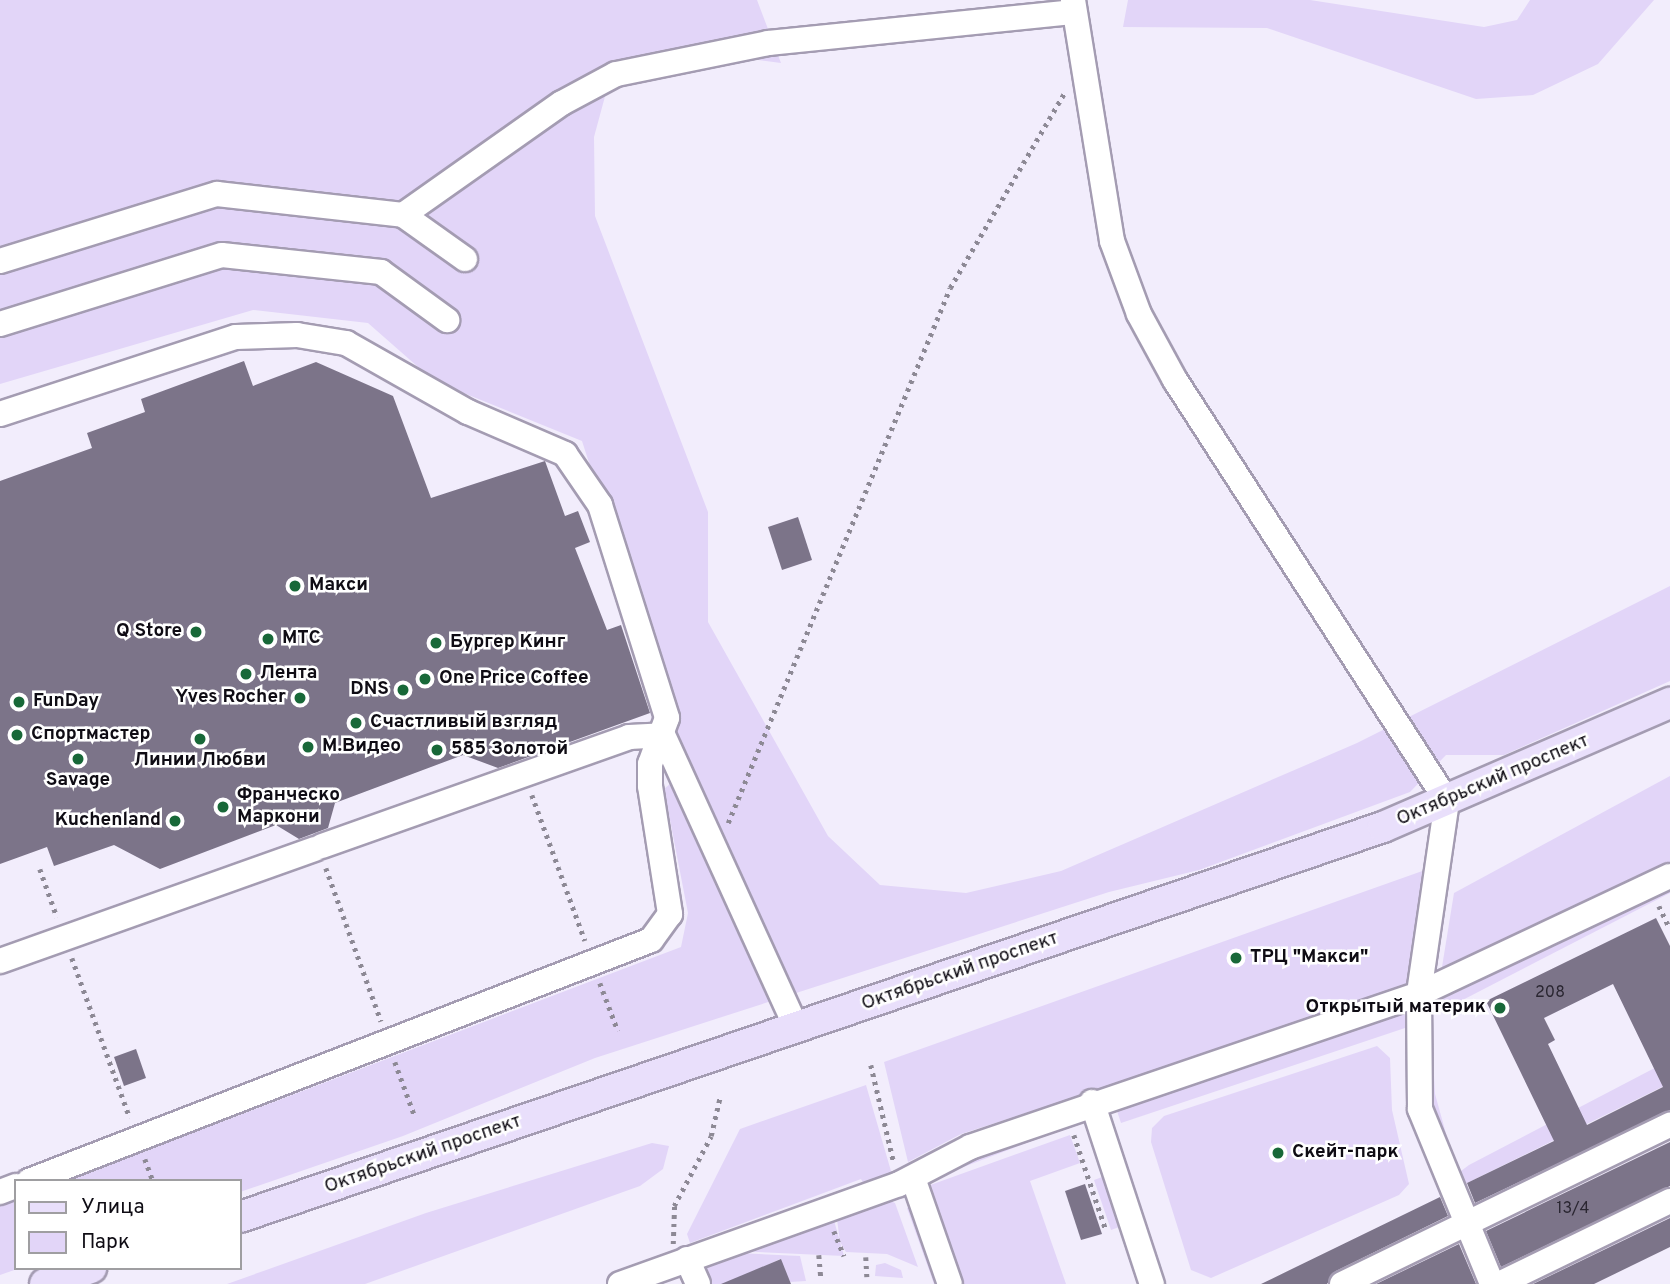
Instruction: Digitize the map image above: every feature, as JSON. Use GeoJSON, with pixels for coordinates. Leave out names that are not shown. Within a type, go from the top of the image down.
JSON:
{"type":"FeatureCollection","features":[{"type":"Feature","properties":{"kind":"main road","name":"Октябрьский проспект"},"geometry":{"type":"LineString","coordinates":[[242,1216],[1447,802],[1670,703]]}},
{"type":"Feature","properties":{"kind":"main road"},"geometry":{"type":"LineString","coordinates":[[45,1284],[85,1270]]}},
{"type":"Feature","properties":{"kind":"street"},"geometry":{"type":"LineString","coordinates":[[403,215],[562,103],[616,74],[768,43],[1073,6],[1112,241],[1139,314],[1174,380],[1447,802],[1419,994],[1420,1109],[1463,1225],[1492,1284]]}},
{"type":"Feature","properties":{"kind":"street"},"geometry":{"type":"LineString","coordinates":[[0,261],[217,194],[403,215],[465,259]]}},
{"type":"Feature","properties":{"kind":"street"},"geometry":{"type":"LineString","coordinates":[[0,324],[222,255],[381,272],[447,320]]}},
{"type":"Feature","properties":{"kind":"street"},"geometry":{"type":"LineString","coordinates":[[0,414],[236,337],[297,335],[346,343],[372,355],[468,412],[546,442],[585,478],[661,694],[663,735],[796,1027]]}},
{"type":"Feature","properties":{"kind":"street"},"geometry":{"type":"LineString","coordinates":[[0,961],[320,853],[629,737],[663,735]]}},
{"type":"Feature","properties":{"kind":"street"},"geometry":{"type":"LineString","coordinates":[[34,1179],[651,940],[670,914],[650,786],[650,764],[663,735]]}},
{"type":"Feature","properties":{"kind":"street"},"geometry":{"type":"LineString","coordinates":[[620,1284],[905,1177],[970,1147],[1092,1102],[1419,994],[1670,876]]}},
{"type":"Feature","properties":{"kind":"street"},"geometry":{"type":"LineString","coordinates":[[1092,1102],[1152,1284]]}},
{"type":"Feature","properties":{"kind":"street"},"geometry":{"type":"LineString","coordinates":[[1342,1284],[1670,1125]]}},
{"type":"Feature","properties":{"kind":"street"},"geometry":{"type":"LineString","coordinates":[[905,1177],[950,1284]]}},
{"type":"Feature","properties":{"kind":"street"},"geometry":{"type":"LineString","coordinates":[[1499,1284],[1670,1201]]}},
{"type":"Feature","properties":{"kind":"street"},"geometry":{"type":"LineString","coordinates":[[687,1259],[698,1284]]}},
{"type":"Feature","properties":{"kind":"path"},"geometry":{"type":"LineString","coordinates":[[723,834],[950,289],[1081,64]]}},
{"type":"Feature","properties":{"kind":"path"},"geometry":{"type":"LineString","coordinates":[[525,776],[618,1031]]}},
{"type":"Feature","properties":{"kind":"path"},"geometry":{"type":"LineString","coordinates":[[320,853],[414,1114]]}},
{"type":"Feature","properties":{"kind":"path"},"geometry":{"type":"LineString","coordinates":[[40,869],[152,1179]]}},
{"type":"Feature","properties":{"kind":"path"},"geometry":{"type":"LineString","coordinates":[[1657,902],[1670,929]]}},
{"type":"Feature","properties":{"kind":"path"},"geometry":{"type":"LineString","coordinates":[[872,1065],[905,1177]]}},
{"type":"Feature","properties":{"kind":"path"},"geometry":{"type":"LineString","coordinates":[[687,1259],[673,1243],[670,1225],[718,1118],[720,1098]]}},
{"type":"Feature","properties":{"kind":"path"},"geometry":{"type":"LineString","coordinates":[[1072,1130],[1106,1230]]}},
{"type":"Feature","properties":{"kind":"path"},"geometry":{"type":"LineString","coordinates":[[833,1217],[844,1256]]}},
{"type":"Feature","properties":{"kind":"path"},"geometry":{"type":"LineString","coordinates":[[819,1255],[821,1279]]}},
{"type":"Feature","properties":{"kind":"path"},"geometry":{"type":"LineString","coordinates":[[866,1257],[867,1277]]}},
{"type":"Feature","properties":{"kind":"green space"},"geometry":{"type":"Polygon","coordinates":[[[0,0],[757,0],[781,63],[708,53],[610,78],[594,137],[595,216],[708,512],[708,622],[828,836],[880,885],[966,893],[1061,871],[1357,743],[1670,586],[1670,681],[1504,755],[1446,755],[1410,792],[1199,870],[1109,892],[595,1058],[403,1136],[242,1191],[242,1179],[71,1179],[681,947],[688,913],[664,789],[688,769],[582,441],[434,381],[368,323],[253,310],[0,384],[0,0]]]}},
{"type":"Feature","properties":{"kind":"green space"},"geometry":{"type":"Polygon","coordinates":[[[1128,0],[1310,0],[1484,27],[1517,20],[1530,0],[1654,0],[1598,64],[1533,95],[1476,99],[1267,28],[1123,27],[1128,0]]]}},
{"type":"Feature","properties":{"kind":"green space"},"geometry":{"type":"Polygon","coordinates":[[[1670,776],[1670,893],[1451,1006],[1436,1004],[1454,893],[1670,776]]]}},
{"type":"Feature","properties":{"kind":"green space"},"geometry":{"type":"Polygon","coordinates":[[[1428,869],[1405,991],[961,1134],[908,1162],[884,1062],[1428,869]]]}},
{"type":"Feature","properties":{"kind":"green space"},"geometry":{"type":"Polygon","coordinates":[[[1409,1005],[1405,1028],[1121,1123],[1114,1102],[1409,1005]]]}},
{"type":"Feature","properties":{"kind":"green space"},"geometry":{"type":"Polygon","coordinates":[[[1431,1024],[1435,1094],[1455,1166],[1428,1108],[1431,1024]]]}},
{"type":"Feature","properties":{"kind":"green space","name":"Скейт-парк"},"geometry":{"type":"Polygon","coordinates":[[[1377,1046],[1390,1058],[1392,1110],[1409,1184],[1399,1195],[1211,1278],[1191,1270],[1151,1142],[1152,1128],[1164,1116],[1377,1046]]]}},
{"type":"Feature","properties":{"kind":"green space"},"geometry":{"type":"Polygon","coordinates":[[[1670,1060],[1670,1083],[1461,1186],[1457,1174],[1469,1165],[1670,1060]]]}},
{"type":"Feature","properties":{"kind":"green space"},"geometry":{"type":"Polygon","coordinates":[[[866,1085],[893,1178],[865,1186],[861,1179],[690,1243],[687,1234],[740,1129],[866,1085]]]}},
{"type":"Feature","properties":{"kind":"green space"},"geometry":{"type":"Polygon","coordinates":[[[1081,1113],[1084,1121],[937,1177],[939,1169],[1081,1113]]]}},
{"type":"Feature","properties":{"kind":"green space"},"geometry":{"type":"Polygon","coordinates":[[[1070,1135],[1080,1163],[1030,1181],[1066,1284],[955,1284],[922,1188],[1070,1135]]]}},
{"type":"Feature","properties":{"kind":"green space"},"geometry":{"type":"Polygon","coordinates":[[[652,1143],[669,1146],[663,1169],[640,1186],[365,1284],[227,1284],[426,1213],[652,1143]]]}},
{"type":"Feature","properties":{"kind":"green space"},"geometry":{"type":"Polygon","coordinates":[[[1105,1176],[1122,1226],[1111,1230],[1094,1180],[1105,1176]]]}},
{"type":"Feature","properties":{"kind":"green space"},"geometry":{"type":"Polygon","coordinates":[[[888,1200],[895,1203],[918,1267],[887,1254],[846,1252],[840,1242],[837,1219],[888,1200]]]}},
{"type":"Feature","properties":{"kind":"green space"},"geometry":{"type":"Polygon","coordinates":[[[14,1201],[14,1270],[0,1275],[0,1206],[14,1201]]]}},
{"type":"Feature","properties":{"kind":"green space"},"geometry":{"type":"Polygon","coordinates":[[[917,1202],[946,1284],[934,1284],[907,1208],[917,1202]]]}},
{"type":"Feature","properties":{"kind":"green space"},"geometry":{"type":"Polygon","coordinates":[[[833,1217],[844,1256],[737,1251],[833,1217]]]}},
{"type":"Feature","properties":{"kind":"green space"},"geometry":{"type":"Polygon","coordinates":[[[739,1253],[800,1256],[806,1281],[790,1282],[780,1259],[727,1284],[704,1284],[699,1268],[739,1253]]]}},
{"type":"Feature","properties":{"kind":"green space"},"geometry":{"type":"Polygon","coordinates":[[[885,1263],[901,1270],[903,1278],[875,1276],[876,1265],[885,1263]]]}},
{"type":"Feature","properties":{"kind":"building","name":"Макси"},"geometry":{"type":"Polygon","coordinates":[[[244,361],[253,386],[316,362],[393,396],[431,498],[545,461],[565,516],[578,511],[590,542],[575,548],[607,630],[621,625],[650,713],[498,768],[463,755],[335,803],[328,828],[299,839],[276,825],[160,869],[114,845],[54,866],[47,847],[0,864],[0,481],[92,448],[87,433],[145,412],[141,399],[244,361]]]}},
{"type":"Feature","properties":{"kind":"building"},"geometry":{"type":"Polygon","coordinates":[[[798,517],[812,560],[782,570],[768,527],[798,517]]]}},
{"type":"Feature","properties":{"kind":"building"},"geometry":{"type":"Polygon","coordinates":[[[1656,918],[1670,946],[1670,1110],[1475,1203],[1467,1183],[1554,1141],[1486,1001],[1656,918]],[[1613,984],[1544,1018],[1555,1040],[1548,1044],[1587,1125],[1663,1087],[1613,984]]]}},
{"type":"Feature","properties":{"kind":"building"},"geometry":{"type":"Polygon","coordinates":[[[136,1049],[146,1078],[124,1086],[114,1057],[136,1049]]]}},
{"type":"Feature","properties":{"kind":"building"},"geometry":{"type":"Polygon","coordinates":[[[1670,1142],[1670,1186],[1501,1267],[1486,1231],[1670,1142]]]}},
{"type":"Feature","properties":{"kind":"building"},"geometry":{"type":"Polygon","coordinates":[[[1085,1184],[1102,1234],[1081,1240],[1065,1191],[1085,1184]]]}},
{"type":"Feature","properties":{"kind":"building"},"geometry":{"type":"Polygon","coordinates":[[[1440,1197],[1448,1216],[1336,1271],[1327,1284],[1261,1284],[1440,1197]]]}},
{"type":"Feature","properties":{"kind":"building"},"geometry":{"type":"Polygon","coordinates":[[[1670,1218],[1670,1247],[1594,1284],[1533,1284],[1670,1218]]]}},
{"type":"Feature","properties":{"kind":"building"},"geometry":{"type":"Polygon","coordinates":[[[1459,1244],[1476,1284],[1376,1284],[1459,1244]]]}},
{"type":"Feature","properties":{"kind":"building"},"geometry":{"type":"Polygon","coordinates":[[[781,1259],[791,1284],[721,1284],[781,1259]]]}},
{"type":"Feature","properties":{"kind":"place","name":"Макси"},"geometry":{"type":"Point","coordinates":[295,586]}},
{"type":"Feature","properties":{"kind":"place","name":"Q Store"},"geometry":{"type":"Point","coordinates":[196,632]}},
{"type":"Feature","properties":{"kind":"place","name":"МТС"},"geometry":{"type":"Point","coordinates":[268,639]}},
{"type":"Feature","properties":{"kind":"place","name":"Бургер Кинг"},"geometry":{"type":"Point","coordinates":[436,643]}},
{"type":"Feature","properties":{"kind":"place","name":"Лента"},"geometry":{"type":"Point","coordinates":[246,674]}},
{"type":"Feature","properties":{"kind":"place","name":"One Price Coffee"},"geometry":{"type":"Point","coordinates":[425,679]}},
{"type":"Feature","properties":{"kind":"place","name":"DNS"},"geometry":{"type":"Point","coordinates":[403,690]}},
{"type":"Feature","properties":{"kind":"place","name":"Yves Rocher"},"geometry":{"type":"Point","coordinates":[300,698]}},
{"type":"Feature","properties":{"kind":"place","name":"FunDay"},"geometry":{"type":"Point","coordinates":[19,702]}},
{"type":"Feature","properties":{"kind":"place","name":"Счастливый взгляд"},"geometry":{"type":"Point","coordinates":[356,723]}},
{"type":"Feature","properties":{"kind":"place","name":"Спортмастер"},"geometry":{"type":"Point","coordinates":[17,735]}},
{"type":"Feature","properties":{"kind":"place","name":"Линии Любви"},"geometry":{"type":"Point","coordinates":[200,739]}},
{"type":"Feature","properties":{"kind":"place","name":"М.Видео"},"geometry":{"type":"Point","coordinates":[308,747]}},
{"type":"Feature","properties":{"kind":"place","name":"585 Золотой"},"geometry":{"type":"Point","coordinates":[437,750]}},
{"type":"Feature","properties":{"kind":"place","name":"Savage"},"geometry":{"type":"Point","coordinates":[78,759]}},
{"type":"Feature","properties":{"kind":"place","name":"Франческо Маркони"},"geometry":{"type":"Point","coordinates":[223,807]}},
{"type":"Feature","properties":{"kind":"place","name":"Kuchenland"},"geometry":{"type":"Point","coordinates":[175,821]}},
{"type":"Feature","properties":{"kind":"place","name":"ТРЦ \"Макси\""},"geometry":{"type":"Point","coordinates":[1236,958]}},
{"type":"Feature","properties":{"kind":"place","name":"Открытый материк"},"geometry":{"type":"Point","coordinates":[1500,1008]}},
{"type":"Feature","properties":{"kind":"place","name":"Скейт-парк"},"geometry":{"type":"Point","coordinates":[1278,1153]}}]}
